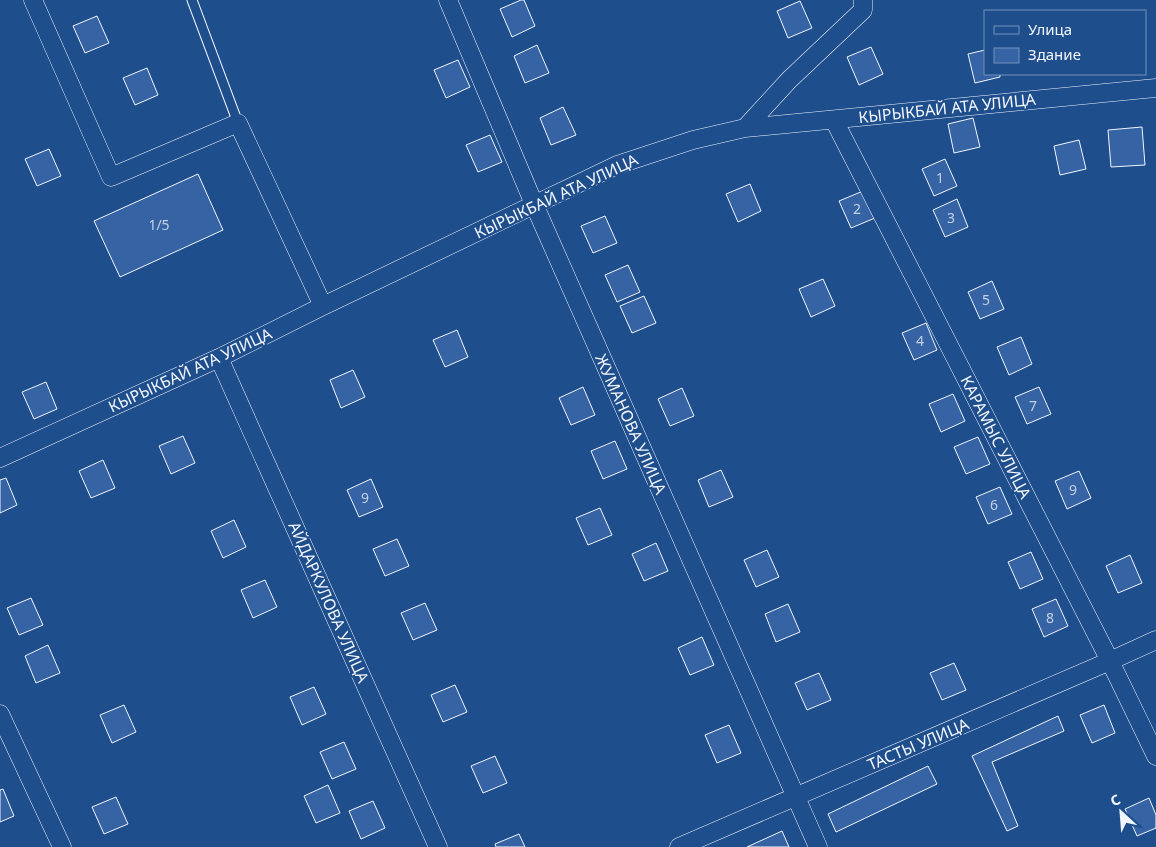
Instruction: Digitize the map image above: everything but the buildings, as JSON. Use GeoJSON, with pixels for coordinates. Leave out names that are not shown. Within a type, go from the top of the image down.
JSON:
{"type":"FeatureCollection","features":[{"type":"Feature","properties":{"kind":"street"},"geometry":{"type":"LineString","coordinates":[[33,0],[111,177],[238,123],[323,306]]}},
{"type":"Feature","properties":{"kind":"street","name":"ЖУМАНОВА УЛИЦА"},"geometry":{"type":"LineString","coordinates":[[448,0],[534,204],[818,847]]}},
{"type":"Feature","properties":{"kind":"street"},"geometry":{"type":"LineString","coordinates":[[745,128],[789,80],[863,10],[863,0]]}},
{"type":"Feature","properties":{"kind":"street","name":"КЫРЫКБАЙ АТА УЛИЦА"},"geometry":{"type":"LineString","coordinates":[[0,458],[219,358],[617,165],[693,140],[745,128],[1156,88]]}},
{"type":"Feature","properties":{"kind":"street","name":"КАРАМЫС УЛИЦА"},"geometry":{"type":"LineString","coordinates":[[834,120],[1110,661],[1156,756]]}},
{"type":"Feature","properties":{"kind":"street","name":"АЙДАРКУЛОВА УЛИЦА"},"geometry":{"type":"LineString","coordinates":[[219,358],[438,847]]}},
{"type":"Feature","properties":{"kind":"street","name":"ТАСТЫ УЛИЦА"},"geometry":{"type":"LineString","coordinates":[[679,847],[1156,640]]}},
{"type":"Feature","properties":{"kind":"street"},"geometry":{"type":"LineString","coordinates":[[0,714],[62,847]]}},
{"type":"Feature","properties":{"kind":"lane"},"geometry":{"type":"LineString","coordinates":[[192,0],[238,123]]}}]}
